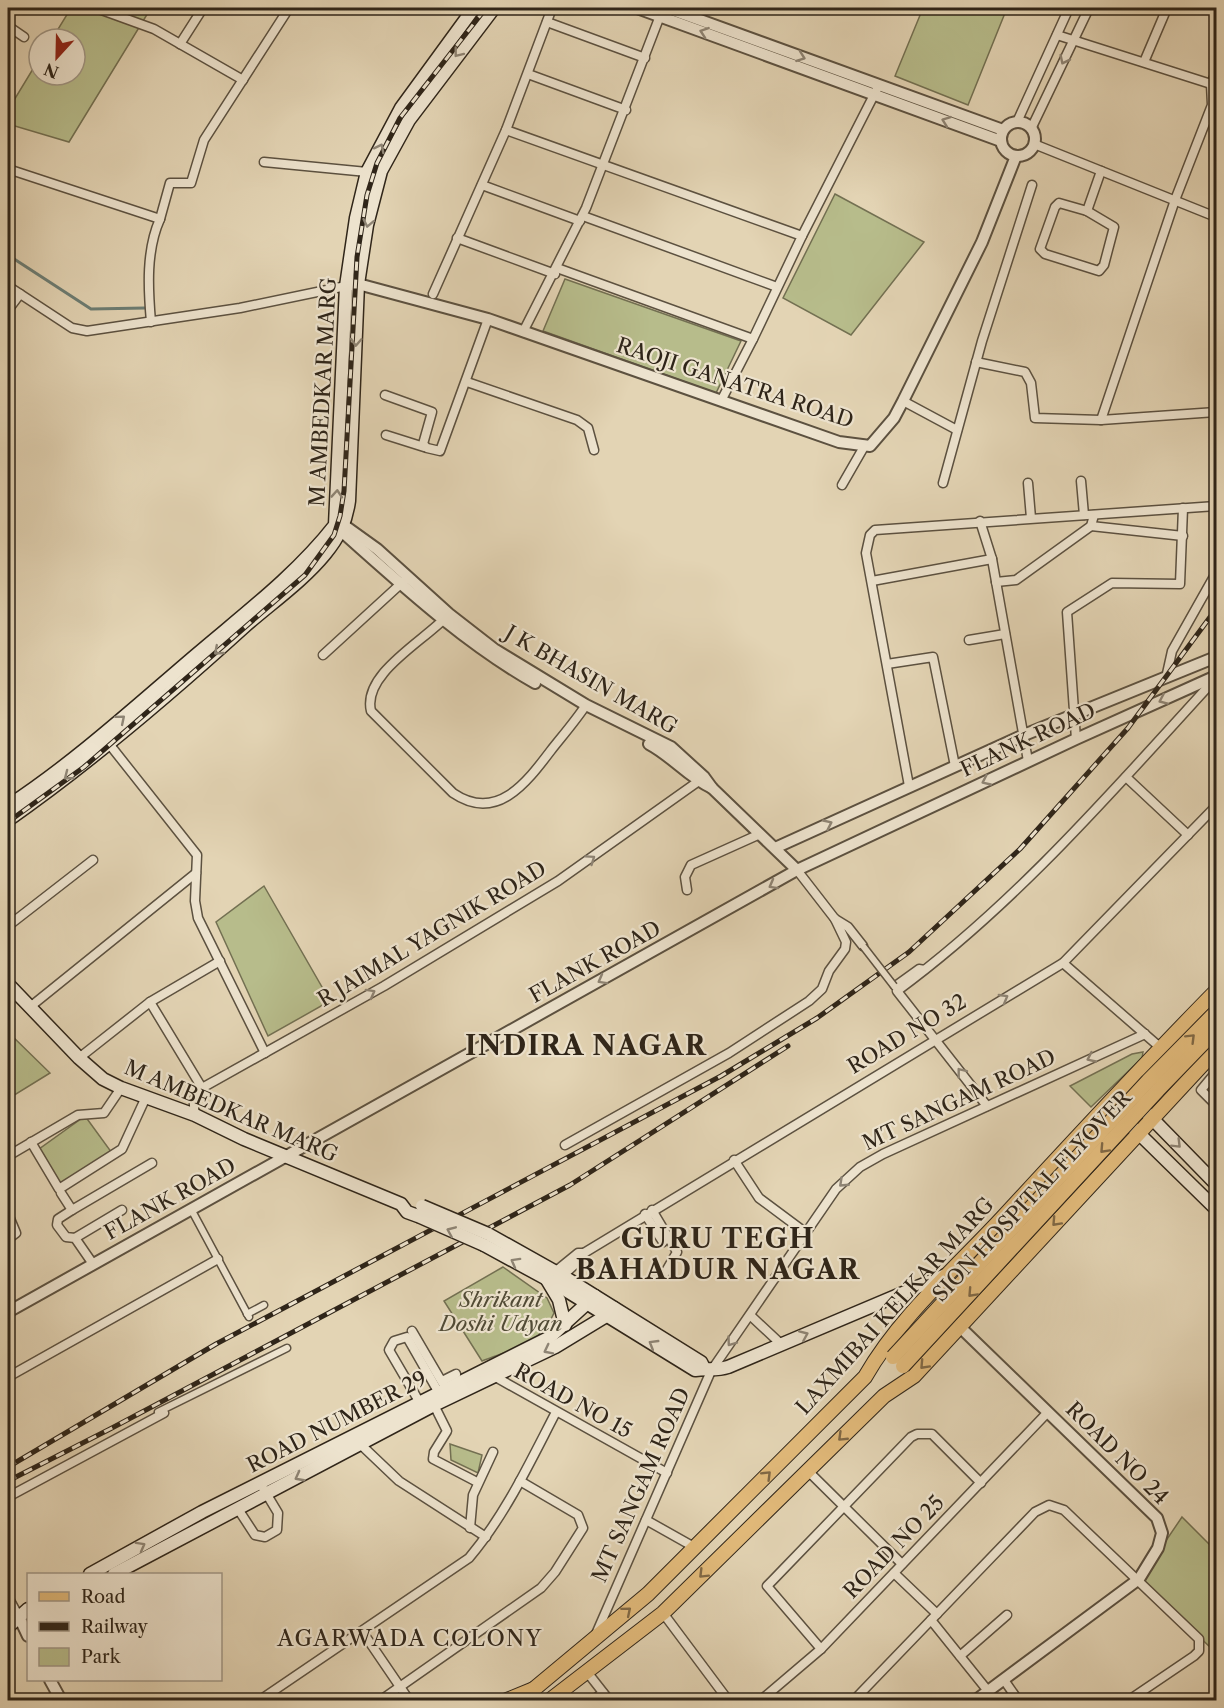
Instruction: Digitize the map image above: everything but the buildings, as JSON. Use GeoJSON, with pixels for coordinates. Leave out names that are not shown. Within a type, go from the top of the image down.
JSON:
{"type":"FeatureCollection","features":[{"type":"Feature","properties":{"kind":"main road","name":"M AMBEDKAR MARG"},"geometry":{"type":"LineString","coordinates":[[9,813],[37,786],[106,740],[272,590],[339,525],[356,218],[367,172],[400,108],[474,8]]}},
{"type":"Feature","properties":{"kind":"main road"},"geometry":{"type":"LineString","coordinates":[[352,285],[381,171],[409,120],[494,8]]}},
{"type":"Feature","properties":{"kind":"main road"},"geometry":{"type":"LineString","coordinates":[[427,72],[438,81]]}},
{"type":"Feature","properties":{"kind":"main road","name":"M AMBEDKAR MARG"},"geometry":{"type":"LineString","coordinates":[[8,984],[79,1058],[104,1079],[121,1088],[195,1115],[244,1139],[401,1203],[407,1212],[420,1211],[486,1240],[555,1277],[695,1370],[708,1369]]}},
{"type":"Feature","properties":{"kind":"main road","name":"LAXMIBAI KELKAR MARG"},"geometry":{"type":"LineString","coordinates":[[507,1701],[536,1687],[648,1594],[865,1377],[882,1347],[1107,1103],[1216,990]]}},
{"type":"Feature","properties":{"kind":"main road","name":"SION HOSPITAL FLYOVER"},"geometry":{"type":"LineString","coordinates":[[865,1377],[893,1357],[1148,1081],[1216,1012]]}},
{"type":"Feature","properties":{"kind":"main road","name":"SION HOSPITAL FLYOVER"},"geometry":{"type":"LineString","coordinates":[[884,1396],[903,1366],[1216,1030]]}},
{"type":"Feature","properties":{"kind":"main road"},"geometry":{"type":"LineString","coordinates":[[525,1701],[536,1687],[554,1699],[663,1613],[884,1396],[914,1376],[1191,1075],[1214,1056]]}},
{"type":"Feature","properties":{"kind":"main road"},"geometry":{"type":"LineString","coordinates":[[1122,1087],[1216,1184]]}},
{"type":"Feature","properties":{"kind":"main road"},"geometry":{"type":"LineString","coordinates":[[1107,1103],[1216,1209]]}},
{"type":"Feature","properties":{"kind":"main road"},"geometry":{"type":"LineString","coordinates":[[708,1369],[728,1367],[949,1274]]}},
{"type":"Feature","properties":{"kind":"main road"},"geometry":{"type":"LineString","coordinates":[[555,1277],[565,1325]]}},
{"type":"Feature","properties":{"kind":"main road","name":"ROAD NUMBER 29"},"geometry":{"type":"LineString","coordinates":[[94,1573],[202,1512],[264,1488],[357,1441],[442,1388],[491,1373],[550,1337],[591,1300]]}},
{"type":"Feature","properties":{"kind":"main road"},"geometry":{"type":"LineString","coordinates":[[357,1441],[434,1405],[491,1373],[555,1347],[610,1312]]}},
{"type":"Feature","properties":{"kind":"main road"},"geometry":{"type":"LineString","coordinates":[[118,1573],[238,1509],[264,1488]]}},
{"type":"Feature","properties":{"kind":"main road"},"geometry":{"type":"LineString","coordinates":[[8,1627],[24,1618]]}},
{"type":"Feature","properties":{"kind":"street"},"geometry":{"type":"LineString","coordinates":[[96,8],[154,29],[243,81]]}},
{"type":"Feature","properties":{"kind":"street"},"geometry":{"type":"LineString","coordinates":[[180,44],[203,8]]}},
{"type":"Feature","properties":{"kind":"street"},"geometry":{"type":"LineString","coordinates":[[151,322],[153,234],[160,219],[170,183],[191,183],[204,140],[289,8]]}},
{"type":"Feature","properties":{"kind":"street"},"geometry":{"type":"LineString","coordinates":[[433,294],[506,130],[552,8]]}},
{"type":"Feature","properties":{"kind":"street"},"geometry":{"type":"LineString","coordinates":[[637,8],[663,11],[1002,136]]}},
{"type":"Feature","properties":{"kind":"street"},"geometry":{"type":"LineString","coordinates":[[1002,136],[1017,122],[1069,8]]}},
{"type":"Feature","properties":{"kind":"street"},"geometry":{"type":"LineString","coordinates":[[1002,136],[1006,151],[1016,156],[1027,153],[1034,144],[1031,129],[1089,8]]}},
{"type":"Feature","properties":{"kind":"street"},"geometry":{"type":"LineString","coordinates":[[1144,62],[1167,8]]}},
{"type":"Feature","properties":{"kind":"street"},"geometry":{"type":"LineString","coordinates":[[523,332],[581,218],[626,110],[663,11]]}},
{"type":"Feature","properties":{"kind":"street"},"geometry":{"type":"LineString","coordinates":[[547,22],[645,58]]}},
{"type":"Feature","properties":{"kind":"street"},"geometry":{"type":"LineString","coordinates":[[8,26],[24,37]]}},
{"type":"Feature","properties":{"kind":"street"},"geometry":{"type":"LineString","coordinates":[[1058,35],[1073,42],[1211,84]]}},
{"type":"Feature","properties":{"kind":"street"},"geometry":{"type":"LineString","coordinates":[[1101,420],[1175,200],[1212,105],[1211,84],[1216,72]]}},
{"type":"Feature","properties":{"kind":"street"},"geometry":{"type":"LineString","coordinates":[[528,74],[626,110]]}},
{"type":"Feature","properties":{"kind":"street"},"geometry":{"type":"LineString","coordinates":[[721,401],[802,236],[877,91]]}},
{"type":"Feature","properties":{"kind":"street"},"geometry":{"type":"LineString","coordinates":[[1017,122],[1031,129]]}},
{"type":"Feature","properties":{"kind":"street"},"geometry":{"type":"LineString","coordinates":[[506,130],[802,236]]}},
{"type":"Feature","properties":{"kind":"street"},"geometry":{"type":"LineString","coordinates":[[1034,144],[1216,217]]}},
{"type":"Feature","properties":{"kind":"street","name":"RAOJI GANATRA ROAD"},"geometry":{"type":"LineString","coordinates":[[352,285],[489,320],[839,442],[870,446],[888,425],[903,400],[982,242],[1016,156]]}},
{"type":"Feature","properties":{"kind":"street"},"geometry":{"type":"LineString","coordinates":[[264,162],[367,172]]}},
{"type":"Feature","properties":{"kind":"street"},"geometry":{"type":"LineString","coordinates":[[8,169],[160,219]]}},
{"type":"Feature","properties":{"kind":"street"},"geometry":{"type":"LineString","coordinates":[[1087,211],[1101,171]]}},
{"type":"Feature","properties":{"kind":"street"},"geometry":{"type":"LineString","coordinates":[[482,185],[777,287]]}},
{"type":"Feature","properties":{"kind":"street"},"geometry":{"type":"LineString","coordinates":[[943,483],[976,362],[1032,185]]}},
{"type":"Feature","properties":{"kind":"street"},"geometry":{"type":"LineString","coordinates":[[1057,204],[1087,211],[1114,227],[1104,265],[1099,272],[1045,254],[1040,249],[1057,204]]}},
{"type":"Feature","properties":{"kind":"street"},"geometry":{"type":"LineString","coordinates":[[457,238],[753,339]]}},
{"type":"Feature","properties":{"kind":"street"},"geometry":{"type":"LineString","coordinates":[[8,286],[72,327],[87,332],[240,308],[352,285]]}},
{"type":"Feature","properties":{"kind":"street"},"geometry":{"type":"LineString","coordinates":[[8,310],[20,294]]}},
{"type":"Feature","properties":{"kind":"street"},"geometry":{"type":"LineString","coordinates":[[386,435],[438,451],[443,448],[489,320]]}},
{"type":"Feature","properties":{"kind":"street"},"geometry":{"type":"LineString","coordinates":[[976,362],[1025,372],[1031,383],[1035,418],[1101,420],[1216,412]]}},
{"type":"Feature","properties":{"kind":"street"},"geometry":{"type":"LineString","coordinates":[[467,382],[577,420],[588,428],[594,450]]}},
{"type":"Feature","properties":{"kind":"street"},"geometry":{"type":"LineString","coordinates":[[385,395],[432,412],[424,447]]}},
{"type":"Feature","properties":{"kind":"street"},"geometry":{"type":"LineString","coordinates":[[903,400],[957,430]]}},
{"type":"Feature","properties":{"kind":"street"},"geometry":{"type":"LineString","coordinates":[[842,485],[865,445]]}},
{"type":"Feature","properties":{"kind":"street"},"geometry":{"type":"LineString","coordinates":[[1081,481],[1084,515]]}},
{"type":"Feature","properties":{"kind":"street"},"geometry":{"type":"LineString","coordinates":[[1028,483],[1031,518]]}},
{"type":"Feature","properties":{"kind":"street"},"geometry":{"type":"LineString","coordinates":[[909,786],[866,552],[870,535],[875,530],[1216,506]]}},
{"type":"Feature","properties":{"kind":"street"},"geometry":{"type":"LineString","coordinates":[[1076,739],[1067,612],[1112,583],[1180,584],[1183,508]]}},
{"type":"Feature","properties":{"kind":"street"},"geometry":{"type":"LineString","coordinates":[[996,582],[1016,580],[1091,526],[1094,515]]}},
{"type":"Feature","properties":{"kind":"street"},"geometry":{"type":"LineString","coordinates":[[980,521],[992,559],[1028,761]]}},
{"type":"Feature","properties":{"kind":"street","name":"J K BHASIN MARG"},"geometry":{"type":"LineString","coordinates":[[339,525],[377,549],[405,581],[505,665],[657,744],[712,788],[797,870]]}},
{"type":"Feature","properties":{"kind":"street"},"geometry":{"type":"LineString","coordinates":[[1091,526],[1183,536]]}},
{"type":"Feature","properties":{"kind":"street"},"geometry":{"type":"LineString","coordinates":[[872,580],[992,559]]}},
{"type":"Feature","properties":{"kind":"street"},"geometry":{"type":"LineString","coordinates":[[1166,678],[1172,651],[1216,573]]}},
{"type":"Feature","properties":{"kind":"street"},"geometry":{"type":"LineString","coordinates":[[322,655],[405,581]]}},
{"type":"Feature","properties":{"kind":"street"},"geometry":{"type":"LineString","coordinates":[[446,617],[374,683],[368,699],[371,711],[453,793],[464,801],[475,805],[490,804],[511,795],[533,774],[584,707]]}},
{"type":"Feature","properties":{"kind":"street"},"geometry":{"type":"LineString","coordinates":[[969,640],[1005,634]]}},
{"type":"Feature","properties":{"kind":"street"},"geometry":{"type":"LineString","coordinates":[[887,664],[933,657],[955,766]]}},
{"type":"Feature","properties":{"kind":"street"},"geometry":{"type":"LineString","coordinates":[[775,848],[1024,735],[1216,657]]}},
{"type":"Feature","properties":{"kind":"street"},"geometry":{"type":"LineString","coordinates":[[987,1106],[897,991],[999,907],[1126,777],[1216,677]]}},
{"type":"Feature","properties":{"kind":"street","name":"FLANK ROAD"},"geometry":{"type":"LineString","coordinates":[[8,1312],[797,870],[1028,761],[1216,677]]}},
{"type":"Feature","properties":{"kind":"street"},"geometry":{"type":"LineString","coordinates":[[106,740],[197,855],[195,901],[198,918],[265,1053]]}},
{"type":"Feature","properties":{"kind":"street"},"geometry":{"type":"LineString","coordinates":[[1126,777],[1188,835]]}},
{"type":"Feature","properties":{"kind":"street","name":"R JAIMAL YAGNIK ROAD"},"geometry":{"type":"LineString","coordinates":[[202,1088],[384,986],[549,887],[701,779]]}},
{"type":"Feature","properties":{"kind":"street","name":"ROAD NO 32"},"geometry":{"type":"LineString","coordinates":[[555,1277],[578,1253],[584,1253],[935,1038],[1063,963],[1216,806]]}},
{"type":"Feature","properties":{"kind":"street"},"geometry":{"type":"LineString","coordinates":[[687,890],[686,877],[690,865],[760,834]]}},
{"type":"Feature","properties":{"kind":"street"},"geometry":{"type":"LineString","coordinates":[[8,926],[93,860]]}},
{"type":"Feature","properties":{"kind":"street"},"geometry":{"type":"LineString","coordinates":[[565,1145],[729,1053],[809,1001],[822,989],[830,971],[845,949],[846,942],[835,919],[797,870]]}},
{"type":"Feature","properties":{"kind":"street"},"geometry":{"type":"LineString","coordinates":[[30,1007],[196,873]]}},
{"type":"Feature","properties":{"kind":"street"},"geometry":{"type":"LineString","coordinates":[[835,919],[848,927],[894,986],[919,968],[926,969]]}},
{"type":"Feature","properties":{"kind":"street"},"geometry":{"type":"LineString","coordinates":[[79,1058],[150,1002],[220,961]]}},
{"type":"Feature","properties":{"kind":"street"},"geometry":{"type":"LineString","coordinates":[[1063,963],[1191,1075]]}},
{"type":"Feature","properties":{"kind":"street"},"geometry":{"type":"LineString","coordinates":[[150,1002],[202,1088],[196,1092],[193,1104],[195,1115]]}},
{"type":"Feature","properties":{"kind":"street","name":"MT SANGAM ROAD"},"geometry":{"type":"LineString","coordinates":[[593,1639],[667,1473],[708,1369],[751,1316],[836,1189],[860,1167],[1144,1034]]}},
{"type":"Feature","properties":{"kind":"street"},"geometry":{"type":"LineString","coordinates":[[1216,1072],[1201,1089],[1216,1105]]}},
{"type":"Feature","properties":{"kind":"street"},"geometry":{"type":"LineString","coordinates":[[8,1156],[78,1115],[104,1113],[121,1088]]}},
{"type":"Feature","properties":{"kind":"street"},"geometry":{"type":"LineString","coordinates":[[31,1142],[59,1189],[122,1149],[146,1097]]}},
{"type":"Feature","properties":{"kind":"street"},"geometry":{"type":"LineString","coordinates":[[734,1160],[759,1198],[806,1233]]}},
{"type":"Feature","properties":{"kind":"street"},"geometry":{"type":"LineString","coordinates":[[122,1210],[75,1238],[66,1237],[57,1225],[58,1219],[152,1163]]}},
{"type":"Feature","properties":{"kind":"street"},"geometry":{"type":"LineString","coordinates":[[61,1193],[72,1210]]}},
{"type":"Feature","properties":{"kind":"street"},"geometry":{"type":"LineString","coordinates":[[191,1209],[248,1315],[264,1305]]}},
{"type":"Feature","properties":{"kind":"street"},"geometry":{"type":"LineString","coordinates":[[651,1211],[673,1236]]}},
{"type":"Feature","properties":{"kind":"street"},"geometry":{"type":"LineString","coordinates":[[651,1211],[663,1242]]}},
{"type":"Feature","properties":{"kind":"street"},"geometry":{"type":"LineString","coordinates":[[651,1211],[677,1252],[664,1273]]}},
{"type":"Feature","properties":{"kind":"street"},"geometry":{"type":"LineString","coordinates":[[8,1214],[16,1233],[8,1239]]}},
{"type":"Feature","properties":{"kind":"street"},"geometry":{"type":"LineString","coordinates":[[75,1238],[93,1264]]}},
{"type":"Feature","properties":{"kind":"street"},"geometry":{"type":"LineString","coordinates":[[8,1377],[218,1259]]}},
{"type":"Feature","properties":{"kind":"street"},"geometry":{"type":"LineString","coordinates":[[751,1316],[782,1345]]}},
{"type":"Feature","properties":{"kind":"street","name":"ROAD NO 24"},"geometry":{"type":"LineString","coordinates":[[959,1326],[1157,1518],[1162,1533],[1158,1548],[1139,1579],[976,1701]]}},
{"type":"Feature","properties":{"kind":"street"},"geometry":{"type":"LineString","coordinates":[[412,1331],[442,1388]]}},
{"type":"Feature","properties":{"kind":"street"},"geometry":{"type":"LineString","coordinates":[[420,1403],[389,1350],[393,1341],[407,1337],[442,1388]]}},
{"type":"Feature","properties":{"kind":"street"},"geometry":{"type":"LineString","coordinates":[[8,1495],[159,1412],[287,1348]]}},
{"type":"Feature","properties":{"kind":"street","name":"ROAD NO 15"},"geometry":{"type":"LineString","coordinates":[[491,1373],[667,1473]]}},
{"type":"Feature","properties":{"kind":"street"},"geometry":{"type":"LineString","coordinates":[[442,1388],[456,1374]]}},
{"type":"Feature","properties":{"kind":"street"},"geometry":{"type":"LineString","coordinates":[[434,1405],[447,1431],[436,1447],[434,1459],[477,1482]]}},
{"type":"Feature","properties":{"kind":"street"},"geometry":{"type":"LineString","coordinates":[[261,1701],[456,1569],[486,1537],[520,1481],[556,1412]]}},
{"type":"Feature","properties":{"kind":"street","name":"ROAD NO 25"},"geometry":{"type":"LineString","coordinates":[[761,1701],[821,1649],[1048,1412]]}},
{"type":"Feature","properties":{"kind":"street"},"geometry":{"type":"LineString","coordinates":[[8,1495],[164,1413]]}},
{"type":"Feature","properties":{"kind":"street"},"geometry":{"type":"LineString","coordinates":[[821,1649],[767,1586],[911,1437],[917,1434],[932,1434],[981,1483]]}},
{"type":"Feature","properties":{"kind":"street"},"geometry":{"type":"LineString","coordinates":[[357,1441],[399,1481],[486,1537]]}},
{"type":"Feature","properties":{"kind":"street"},"geometry":{"type":"LineString","coordinates":[[470,1528],[473,1495],[477,1482],[493,1452]]}},
{"type":"Feature","properties":{"kind":"street"},"geometry":{"type":"LineString","coordinates":[[808,1471],[902,1564]]}},
{"type":"Feature","properties":{"kind":"street"},"geometry":{"type":"LineString","coordinates":[[381,1701],[541,1588],[555,1572],[583,1528],[578,1515],[520,1481]]}},
{"type":"Feature","properties":{"kind":"street"},"geometry":{"type":"LineString","coordinates":[[238,1509],[255,1535],[270,1536],[277,1530],[279,1518],[264,1488]]}},
{"type":"Feature","properties":{"kind":"street"},"geometry":{"type":"LineString","coordinates":[[854,1701],[1035,1512],[1049,1505],[1064,1509],[1139,1579],[1201,1643],[1194,1656],[1129,1701]]}},
{"type":"Feature","properties":{"kind":"street"},"geometry":{"type":"LineString","coordinates":[[646,1520],[694,1548]]}},
{"type":"Feature","properties":{"kind":"street"},"geometry":{"type":"LineString","coordinates":[[894,1574],[934,1617],[960,1656],[988,1691]]}},
{"type":"Feature","properties":{"kind":"street"},"geometry":{"type":"LineString","coordinates":[[8,1597],[24,1618]]}},
{"type":"Feature","properties":{"kind":"street"},"geometry":{"type":"LineString","coordinates":[[663,1613],[728,1701]]}},
{"type":"Feature","properties":{"kind":"street"},"geometry":{"type":"LineString","coordinates":[[960,1656],[1007,1615]]}},
{"type":"Feature","properties":{"kind":"street"},"geometry":{"type":"LineString","coordinates":[[362,1631],[409,1701]]}},
{"type":"Feature","properties":{"kind":"street"},"geometry":{"type":"LineString","coordinates":[[587,1672],[606,1697],[593,1701]]}},
{"type":"Feature","properties":{"kind":"street"},"geometry":{"type":"LineString","coordinates":[[1004,1680],[1018,1701]]}},
{"type":"Feature","properties":{"kind":"street"},"geometry":{"type":"LineString","coordinates":[[51,1681],[61,1701]]}},
{"type":"Feature","properties":{"kind":"green space"},"geometry":{"type":"Polygon","coordinates":[[[71,8],[151,8],[69,142],[8,124],[8,110],[27,79],[27,87],[87,87],[87,27],[59,27],[71,8]]]}},
{"type":"Feature","properties":{"kind":"green space"},"geometry":{"type":"Polygon","coordinates":[[[923,8],[1007,8],[968,105],[895,76],[923,8]]]}},
{"type":"Feature","properties":{"kind":"green space"},"geometry":{"type":"Polygon","coordinates":[[[835,194],[924,242],[851,335],[783,298],[835,194]]]}},
{"type":"Feature","properties":{"kind":"green space"},"geometry":{"type":"Polygon","coordinates":[[[565,279],[741,341],[716,393],[543,331],[565,279]]]}},
{"type":"Feature","properties":{"kind":"green space"},"geometry":{"type":"Polygon","coordinates":[[[264,886],[330,1001],[268,1036],[216,922],[264,886]]]}},
{"type":"Feature","properties":{"kind":"green space"},"geometry":{"type":"Polygon","coordinates":[[[8,1032],[50,1073],[8,1099],[8,1032]]]}},
{"type":"Feature","properties":{"kind":"green space"},"geometry":{"type":"Polygon","coordinates":[[[1143,1052],[1142,1058],[1091,1107],[1070,1086],[1132,1054],[1143,1052]]]}},
{"type":"Feature","properties":{"kind":"green space"},"geometry":{"type":"Polygon","coordinates":[[[85,1116],[112,1153],[62,1189],[35,1152],[85,1116]]]}},
{"type":"Feature","properties":{"kind":"green space","name":"Shrikant Doshi Udyan"},"geometry":{"type":"Polygon","coordinates":[[[503,1267],[547,1298],[554,1313],[548,1324],[533,1339],[515,1349],[482,1361],[444,1301],[503,1267]]]}},
{"type":"Feature","properties":{"kind":"green space"},"geometry":{"type":"Polygon","coordinates":[[[450,1444],[482,1455],[478,1473],[451,1460],[450,1444]]]}},
{"type":"Feature","properties":{"kind":"green space"},"geometry":{"type":"Polygon","coordinates":[[[1182,1517],[1216,1551],[1216,1653],[1140,1579],[1182,1517]]]}},
{"type":"Feature","properties":{"kind":"waterway"},"geometry":{"type":"LineString","coordinates":[[8,255],[91,309],[145,308]]}},
{"type":"Feature","properties":{"kind":"railway"},"geometry":{"type":"LineString","coordinates":[[8,822],[84,767],[305,575],[334,535],[344,491],[357,257],[367,195],[377,163],[400,118],[486,8]]}},
{"type":"Feature","properties":{"kind":"railway"},"geometry":{"type":"LineString","coordinates":[[8,1467],[216,1344],[721,1076],[817,1018],[909,952],[1020,849],[1128,728],[1216,609]]}},
{"type":"Feature","properties":{"kind":"railway"},"geometry":{"type":"LineString","coordinates":[[8,1481],[570,1185],[788,1046]]}},
{"type":"Feature","properties":{"kind":"district","name":"INDIRA NAGAR"},"geometry":{"type":"Point","coordinates":[586,1046]}},
{"type":"Feature","properties":{"kind":"district","name":"GURU TEGH BAHADUR NAGAR"},"geometry":{"type":"Point","coordinates":[718,1254]}},
{"type":"Feature","properties":{"kind":"district","name":"AGARWADA COLONY"},"geometry":{"type":"Point","coordinates":[410,1638]}}]}
